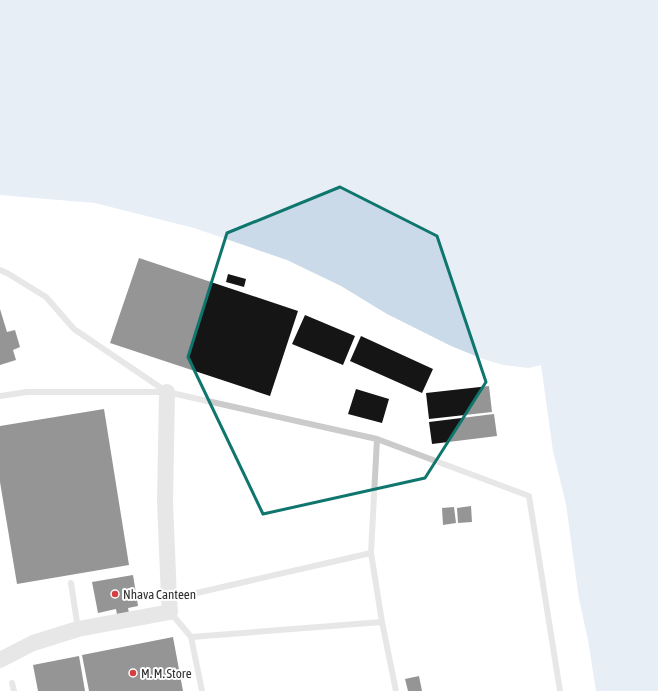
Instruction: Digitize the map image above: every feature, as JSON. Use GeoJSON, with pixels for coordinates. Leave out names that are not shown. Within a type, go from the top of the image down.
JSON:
{"type":"FeatureCollection","features":[{"type":"Feature","properties":{"kind":"street"},"geometry":{"type":"LineString","coordinates":[[0,660],[33,643],[78,629],[169,605],[165,502],[167,392]]}},
{"type":"Feature","properties":{"kind":"lane"},"geometry":{"type":"LineString","coordinates":[[0,270],[46,297],[74,329],[167,392]]}},
{"type":"Feature","properties":{"kind":"lane"},"geometry":{"type":"LineString","coordinates":[[0,396],[27,392],[167,392],[377,439],[529,496],[560,691]]}},
{"type":"Feature","properties":{"kind":"lane"},"geometry":{"type":"LineString","coordinates":[[377,439],[371,553],[382,622],[396,691]]}},
{"type":"Feature","properties":{"kind":"lane"},"geometry":{"type":"LineString","coordinates":[[202,691],[191,637],[169,605],[371,553]]}},
{"type":"Feature","properties":{"kind":"lane"},"geometry":{"type":"LineString","coordinates":[[71,583],[78,629]]}},
{"type":"Feature","properties":{"kind":"lane"},"geometry":{"type":"LineString","coordinates":[[191,637],[382,622]]}},
{"type":"Feature","properties":{"kind":"lane"},"geometry":{"type":"LineString","coordinates":[[12,683],[14,691]]}},
{"type":"Feature","properties":{"kind":"highlighted area"},"geometry":{"type":"Polygon","coordinates":[[[340,187],[437,236],[486,382],[425,478],[263,514],[188,357],[227,233],[340,187]]]}},
{"type":"Feature","properties":{"kind":"water"},"geometry":{"type":"Polygon","coordinates":[[[0,0],[658,0],[658,691],[596,691],[588,640],[579,599],[566,504],[553,451],[541,365],[529,368],[503,365],[483,359],[451,346],[387,314],[341,286],[287,260],[194,228],[95,203],[0,195],[0,0]]]}},
{"type":"Feature","properties":{"kind":"building"},"geometry":{"type":"Polygon","coordinates":[[[139,258],[298,311],[270,396],[110,343],[139,258]]]}},
{"type":"Feature","properties":{"kind":"building"},"geometry":{"type":"Polygon","coordinates":[[[228,274],[246,279],[244,287],[226,282],[228,274]]]}},
{"type":"Feature","properties":{"kind":"building"},"geometry":{"type":"Polygon","coordinates":[[[0,309],[7,332],[15,330],[20,347],[13,350],[16,360],[0,365],[0,309]]]}},
{"type":"Feature","properties":{"kind":"building"},"geometry":{"type":"Polygon","coordinates":[[[305,315],[355,336],[343,365],[292,344],[305,315]]]}},
{"type":"Feature","properties":{"kind":"building"},"geometry":{"type":"Polygon","coordinates":[[[361,336],[433,369],[422,393],[350,361],[361,336]]]}},
{"type":"Feature","properties":{"kind":"building"},"geometry":{"type":"Polygon","coordinates":[[[489,386],[492,412],[429,419],[426,393],[489,386]]]}},
{"type":"Feature","properties":{"kind":"building"},"geometry":{"type":"Polygon","coordinates":[[[356,389],[389,399],[382,423],[348,414],[356,389]]]}},
{"type":"Feature","properties":{"kind":"building"},"geometry":{"type":"Polygon","coordinates":[[[104,409],[129,565],[17,584],[0,482],[0,426],[104,409]]]}},
{"type":"Feature","properties":{"kind":"building"},"geometry":{"type":"Polygon","coordinates":[[[494,414],[497,436],[432,444],[429,422],[494,414]]]}},
{"type":"Feature","properties":{"kind":"building"},"geometry":{"type":"Polygon","coordinates":[[[471,506],[472,522],[458,523],[457,508],[471,506]]]}},
{"type":"Feature","properties":{"kind":"building"},"geometry":{"type":"Polygon","coordinates":[[[454,507],[456,523],[443,525],[442,508],[454,507]]]}},
{"type":"Feature","properties":{"kind":"building","name":"Nhava Canteen"},"geometry":{"type":"Polygon","coordinates":[[[133,575],[138,606],[128,608],[129,613],[117,615],[116,609],[98,613],[92,582],[133,575]]]}},
{"type":"Feature","properties":{"kind":"building","name":"M. M. Store"},"geometry":{"type":"Polygon","coordinates":[[[173,637],[183,691],[89,691],[82,655],[173,637]]]}},
{"type":"Feature","properties":{"kind":"building"},"geometry":{"type":"Polygon","coordinates":[[[79,656],[85,691],[38,691],[33,665],[79,656]]]}},
{"type":"Feature","properties":{"kind":"building"},"geometry":{"type":"Polygon","coordinates":[[[419,676],[422,691],[408,691],[405,679],[419,676]]]}},
{"type":"Feature","properties":{"kind":"place","name":"Nhava Canteen"},"geometry":{"type":"Point","coordinates":[115,594]}},
{"type":"Feature","properties":{"kind":"place","name":"M. M. Store"},"geometry":{"type":"Point","coordinates":[133,673]}}]}
